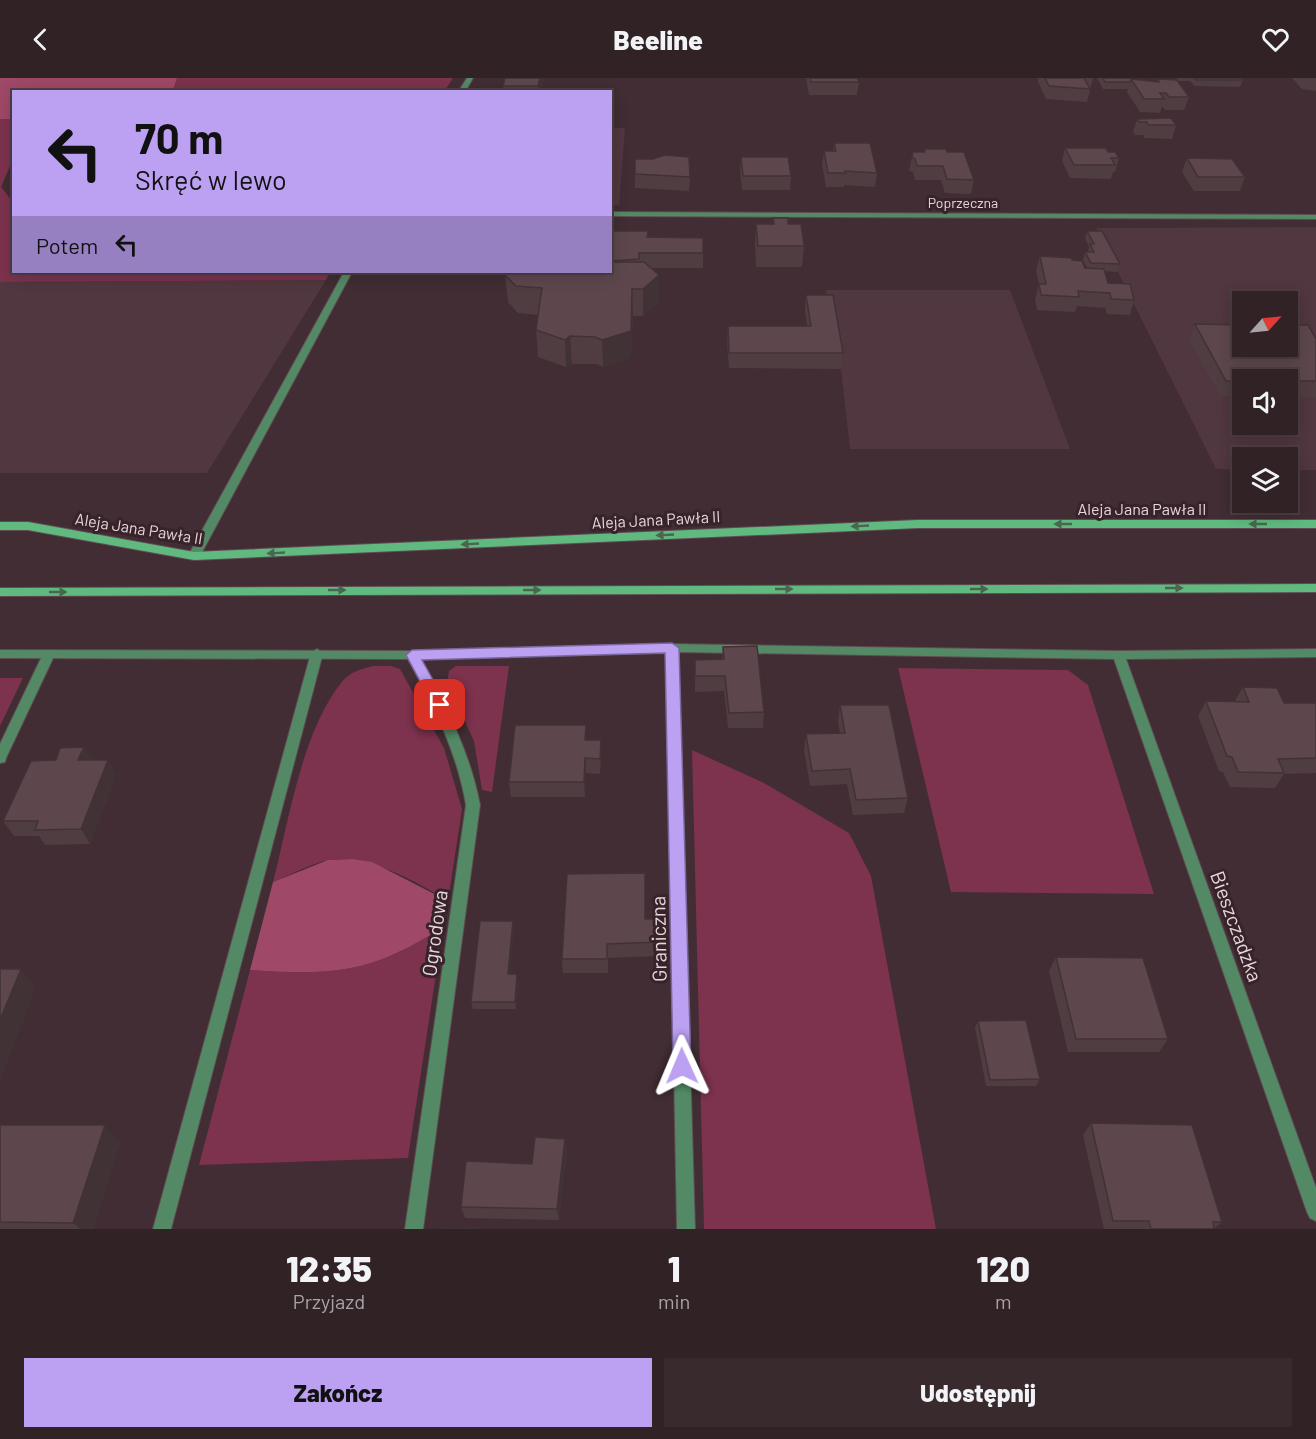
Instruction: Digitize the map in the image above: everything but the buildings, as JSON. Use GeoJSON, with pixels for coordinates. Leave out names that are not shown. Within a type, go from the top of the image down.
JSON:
{"type":"FeatureCollection","features":[{"type":"Feature","properties":{"kind":"main road","name":"Aleja Jana Pawła II"},"geometry":{"type":"LineString","coordinates":[[0,526],[28,526],[194,556],[918,524],[1316,524]]}},
{"type":"Feature","properties":{"kind":"main road"},"geometry":{"type":"LineString","coordinates":[[0,592],[1316,588]]}},
{"type":"Feature","properties":{"kind":"street","name":"Poprzeczna"},"geometry":{"type":"LineString","coordinates":[[612,214],[1316,217]]}},
{"type":"Feature","properties":{"kind":"street"},"geometry":{"type":"LineString","coordinates":[[194,556],[347,273]]}},
{"type":"Feature","properties":{"kind":"street"},"geometry":{"type":"LineString","coordinates":[[0,654],[412,655],[672,648],[1118,655],[1316,653]]}},
{"type":"Feature","properties":{"kind":"street","name":"Graniczna"},"geometry":{"type":"LineString","coordinates":[[672,648],[686,1229]]}},
{"type":"Feature","properties":{"kind":"street"},"geometry":{"type":"LineString","coordinates":[[162,1229],[317,653]]}},
{"type":"Feature","properties":{"kind":"street"},"geometry":{"type":"LineString","coordinates":[[0,758],[49,654]]}},
{"type":"Feature","properties":{"kind":"street","name":"Ogrodowa"},"geometry":{"type":"LineString","coordinates":[[412,655],[449,722],[464,760],[473,805],[414,1229]]}},
{"type":"Feature","properties":{"kind":"street","name":"Bieszczadzka"},"geometry":{"type":"LineString","coordinates":[[1118,655],[1316,1212]]}},
{"type":"Feature","properties":{"kind":"shaded area"},"geometry":{"type":"Polygon","coordinates":[[[0,78],[177,78],[173,90],[12,90],[12,119],[0,119],[0,78]]]}},
{"type":"Feature","properties":{"kind":"shaded area"},"geometry":{"type":"Polygon","coordinates":[[[177,78],[453,78],[445,90],[174,90],[177,78]]]}},
{"type":"Feature","properties":{"kind":"shaded area"},"geometry":{"type":"Polygon","coordinates":[[[0,119],[12,119],[12,161],[1,187],[12,201],[12,273],[330,273],[326,280],[0,282],[0,119]]]}},
{"type":"Feature","properties":{"kind":"shaded area"},"geometry":{"type":"Polygon","coordinates":[[[612,128],[625,128],[619,205],[612,205],[612,128]]]}},
{"type":"Feature","properties":{"kind":"shaded area"},"geometry":{"type":"Polygon","coordinates":[[[1316,227],[1316,470],[1298,470],[1298,447],[1232,447],[1232,470],[1216,469],[1096,228],[1316,227]]]}},
{"type":"Feature","properties":{"kind":"shaded area"},"geometry":{"type":"Polygon","coordinates":[[[326,280],[207,473],[0,473],[0,282],[326,280]]]}},
{"type":"Feature","properties":{"kind":"shaded area"},"geometry":{"type":"Polygon","coordinates":[[[826,290],[1010,290],[1070,449],[850,449],[841,369],[826,290]]]}},
{"type":"Feature","properties":{"kind":"shaded area"},"geometry":{"type":"Polygon","coordinates":[[[373,666],[391,666],[400,669],[444,748],[462,809],[448,901],[391,871],[360,861],[330,860],[273,882],[298,778],[316,726],[344,679],[373,666]]]}},
{"type":"Feature","properties":{"kind":"shaded area"},"geometry":{"type":"Polygon","coordinates":[[[456,666],[509,666],[492,792],[482,790],[474,741],[447,683],[449,671],[456,666]]]}},
{"type":"Feature","properties":{"kind":"shaded area"},"geometry":{"type":"Polygon","coordinates":[[[898,668],[1068,670],[1088,685],[1154,894],[951,892],[898,668]]]}},
{"type":"Feature","properties":{"kind":"shaded area"},"geometry":{"type":"Polygon","coordinates":[[[0,678],[23,678],[0,726],[0,678]]]}},
{"type":"Feature","properties":{"kind":"shaded area"},"geometry":{"type":"Polygon","coordinates":[[[692,750],[764,783],[849,833],[871,876],[936,1229],[704,1229],[692,750]]]}},
{"type":"Feature","properties":{"kind":"shaded area"},"geometry":{"type":"Polygon","coordinates":[[[352,859],[372,862],[448,901],[443,928],[390,956],[357,967],[311,972],[250,970],[273,882],[328,860],[352,859]]]}},
{"type":"Feature","properties":{"kind":"shaded area"},"geometry":{"type":"Polygon","coordinates":[[[443,928],[408,1158],[199,1165],[250,970],[311,972],[357,967],[390,956],[443,928]]]}},
{"type":"Feature","properties":{"kind":"route"},"geometry":{"type":"LineString","coordinates":[[440,705],[412,655],[672,648],[682,1066]]}}]}
